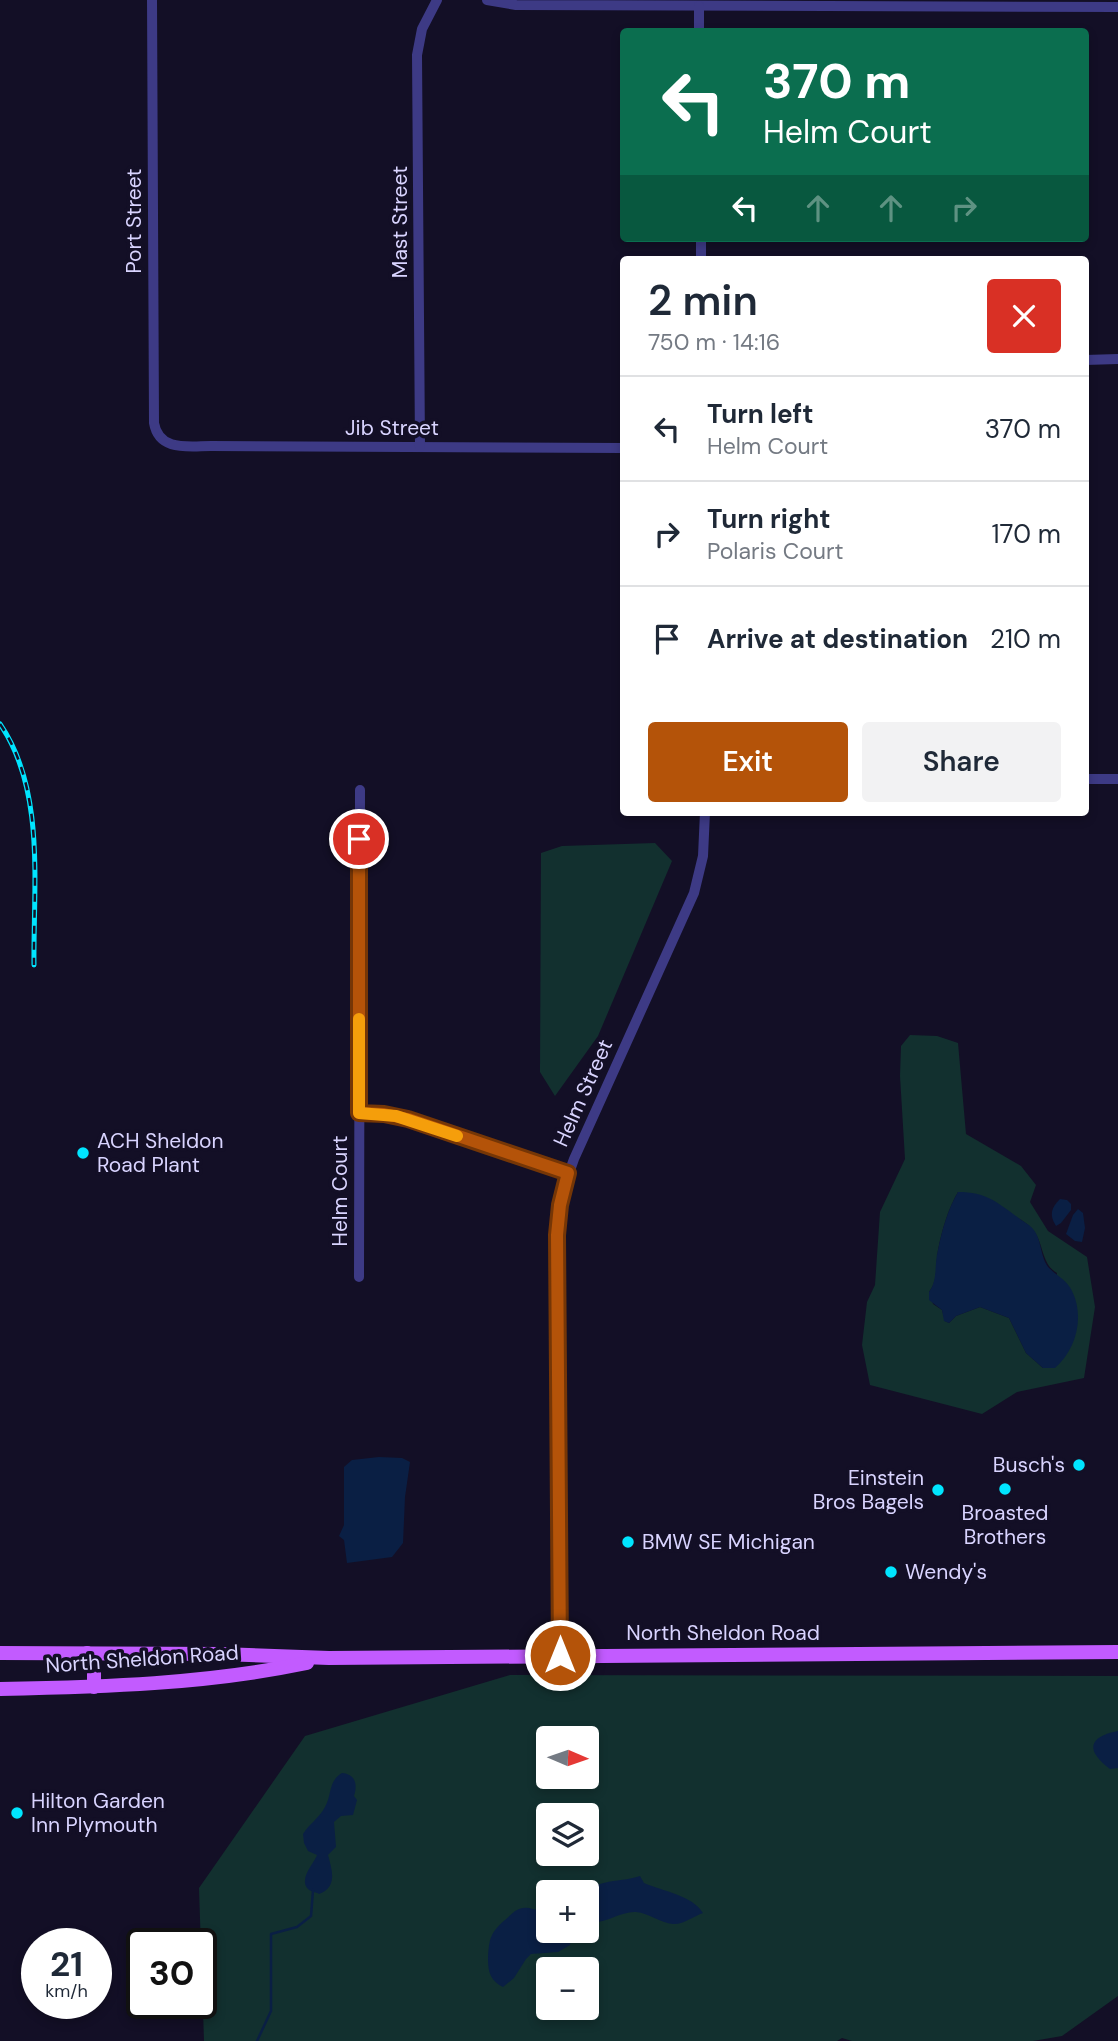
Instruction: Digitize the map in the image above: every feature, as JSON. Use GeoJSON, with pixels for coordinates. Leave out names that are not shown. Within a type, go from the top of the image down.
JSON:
{"type":"FeatureCollection","features":[{"type":"Feature","properties":{"kind":"main road","name":"North Sheldon Road"},"geometry":{"type":"LineString","coordinates":[[0,1653],[221,1654],[329,1658],[1118,1652]]}},
{"type":"Feature","properties":{"kind":"main road"},"geometry":{"type":"LineString","coordinates":[[87,1653],[94,1667],[94,1687]]}},
{"type":"Feature","properties":{"kind":"main road","name":"North Sheldon Road"},"geometry":{"type":"LineString","coordinates":[[0,1689],[136,1685],[272,1670],[329,1658]]}},
{"type":"Feature","properties":{"kind":"street","name":"Port Street"},"geometry":{"type":"LineString","coordinates":[[152,0],[154,423],[162,440]]}},
{"type":"Feature","properties":{"kind":"street","name":"Mast Street"},"geometry":{"type":"LineString","coordinates":[[420,447],[417,55],[422,29],[436,0]]}},
{"type":"Feature","properties":{"kind":"street"},"geometry":{"type":"LineString","coordinates":[[487,0],[516,5],[1118,8]]}},
{"type":"Feature","properties":{"kind":"street"},"geometry":{"type":"LineString","coordinates":[[699,5],[699,28]]}},
{"type":"Feature","properties":{"kind":"street"},"geometry":{"type":"LineString","coordinates":[[1089,360],[1118,359]]}},
{"type":"Feature","properties":{"kind":"street","name":"Jib Street"},"geometry":{"type":"LineString","coordinates":[[162,440],[176,446],[620,448]]}},
{"type":"Feature","properties":{"kind":"street"},"geometry":{"type":"LineString","coordinates":[[1089,779],[1118,779]]}},
{"type":"Feature","properties":{"kind":"street"},"geometry":{"type":"LineString","coordinates":[[359,1113],[360,790]]}},
{"type":"Feature","properties":{"kind":"street","name":"Helm Street"},"geometry":{"type":"LineString","coordinates":[[560,1655],[557,1235],[560,1205],[568,1173],[691,902],[703,856],[705,816]]}},
{"type":"Feature","properties":{"kind":"street","name":"Helm Court"},"geometry":{"type":"LineString","coordinates":[[359,1277],[359,1113],[408,1119],[568,1173]]}},
{"type":"Feature","properties":{"kind":"green space"},"geometry":{"type":"Polygon","coordinates":[[[655,843],[672,861],[598,1036],[555,1096],[540,1072],[541,853],[562,846],[655,843]]]}},
{"type":"Feature","properties":{"kind":"green space"},"geometry":{"type":"Polygon","coordinates":[[[910,1035],[937,1036],[958,1043],[966,1134],[1021,1166],[1036,1185],[1030,1202],[1048,1231],[1087,1257],[1095,1307],[1084,1378],[1017,1392],[982,1414],[870,1385],[862,1345],[867,1302],[875,1285],[880,1212],[905,1159],[901,1046],[910,1035]],[[958,1192],[943,1227],[935,1277],[929,1292],[933,1304],[942,1310],[945,1321],[949,1323],[956,1316],[980,1307],[1009,1318],[1026,1353],[1043,1368],[1057,1273],[1048,1264],[1037,1235],[1027,1224],[1009,1213],[958,1192]]]}},
{"type":"Feature","properties":{"kind":"green space"},"geometry":{"type":"Polygon","coordinates":[[[510,1675],[1118,1676],[1118,1996],[1062,2036],[1033,2041],[852,2041],[842,2038],[837,2041],[204,2041],[203,2019],[217,2019],[217,1928],[200,1928],[199,1888],[305,1736],[510,1675]]]}},
{"type":"Feature","properties":{"kind":"water"},"geometry":{"type":"Polygon","coordinates":[[[958,1192],[977,1194],[992,1200],[1030,1226],[1036,1233],[1046,1264],[1070,1287],[1076,1301],[1078,1322],[1073,1343],[1055,1368],[1043,1368],[1026,1353],[1009,1318],[980,1307],[956,1316],[949,1323],[944,1321],[942,1310],[929,1300],[941,1235],[958,1192]]]}},
{"type":"Feature","properties":{"kind":"water"},"geometry":{"type":"Polygon","coordinates":[[[1060,1199],[1071,1204],[1071,1210],[1056,1226],[1052,1212],[1060,1199]]]}},
{"type":"Feature","properties":{"kind":"water"},"geometry":{"type":"Polygon","coordinates":[[[1078,1209],[1083,1213],[1085,1228],[1082,1242],[1075,1241],[1066,1234],[1078,1209]]]}},
{"type":"Feature","properties":{"kind":"water"},"geometry":{"type":"Polygon","coordinates":[[[402,1458],[410,1462],[403,1543],[392,1557],[347,1563],[344,1540],[339,1536],[344,1525],[344,1467],[352,1460],[402,1458]]]}},
{"type":"Feature","properties":{"kind":"water"},"geometry":{"type":"Polygon","coordinates":[[[1118,1731],[1118,1768],[1110,1769],[1097,1756],[1093,1745],[1100,1737],[1118,1731]]]}},
{"type":"Feature","properties":{"kind":"water"},"geometry":{"type":"Polygon","coordinates":[[[342,1773],[350,1775],[354,1780],[354,1796],[357,1800],[353,1815],[341,1816],[334,1822],[336,1847],[328,1855],[332,1872],[331,1883],[319,1894],[305,1885],[306,1876],[317,1855],[308,1851],[303,1834],[323,1811],[332,1784],[342,1773]]]}},
{"type":"Feature","properties":{"kind":"water"},"geometry":{"type":"Polygon","coordinates":[[[640,1876],[644,1883],[692,1902],[703,1913],[677,1924],[636,1912],[599,1922],[599,1884],[640,1876]]]}},
{"type":"Feature","properties":{"kind":"water"},"geometry":{"type":"Polygon","coordinates":[[[526,1908],[536,1909],[536,1943],[570,1945],[558,1952],[531,1954],[514,1978],[503,1987],[493,1979],[489,1968],[491,1937],[513,1912],[526,1908]]]}},
{"type":"Feature","properties":{"kind":"waterway"},"geometry":{"type":"LineString","coordinates":[[257,2041],[271,2011],[271,1934],[297,1927],[311,1916],[313,1890]]}},
{"type":"Feature","properties":{"kind":"railway"},"geometry":{"type":"LineString","coordinates":[[0,724],[15,750],[31,809],[35,872],[34,965]]}},
{"type":"Feature","properties":{"kind":"slow traffic"},"geometry":{"type":"LineString","coordinates":[[359,1019],[359,1113],[396,1116],[457,1136]]}},
{"type":"Feature","properties":{"kind":"place","name":"ACH Sheldon Road Plant"},"geometry":{"type":"Point","coordinates":[83,1153]}},
{"type":"Feature","properties":{"kind":"place","name":"Busch's"},"geometry":{"type":"Point","coordinates":[1079,1465]}},
{"type":"Feature","properties":{"kind":"place","name":"Broasted Brothers"},"geometry":{"type":"Point","coordinates":[1005,1489]}},
{"type":"Feature","properties":{"kind":"place","name":"Einstein Bros Bagels"},"geometry":{"type":"Point","coordinates":[938,1490]}},
{"type":"Feature","properties":{"kind":"place","name":"BMW SE Michigan"},"geometry":{"type":"Point","coordinates":[628,1542]}},
{"type":"Feature","properties":{"kind":"place","name":"Wendy's"},"geometry":{"type":"Point","coordinates":[891,1572]}},
{"type":"Feature","properties":{"kind":"place","name":"Hilton Garden Inn Plymouth"},"geometry":{"type":"Point","coordinates":[17,1813]}},
{"type":"Feature","properties":{"kind":"route"},"geometry":{"type":"LineString","coordinates":[[359,839],[359,1113],[408,1119],[568,1173],[560,1205],[557,1235],[560,1655]]}}]}
